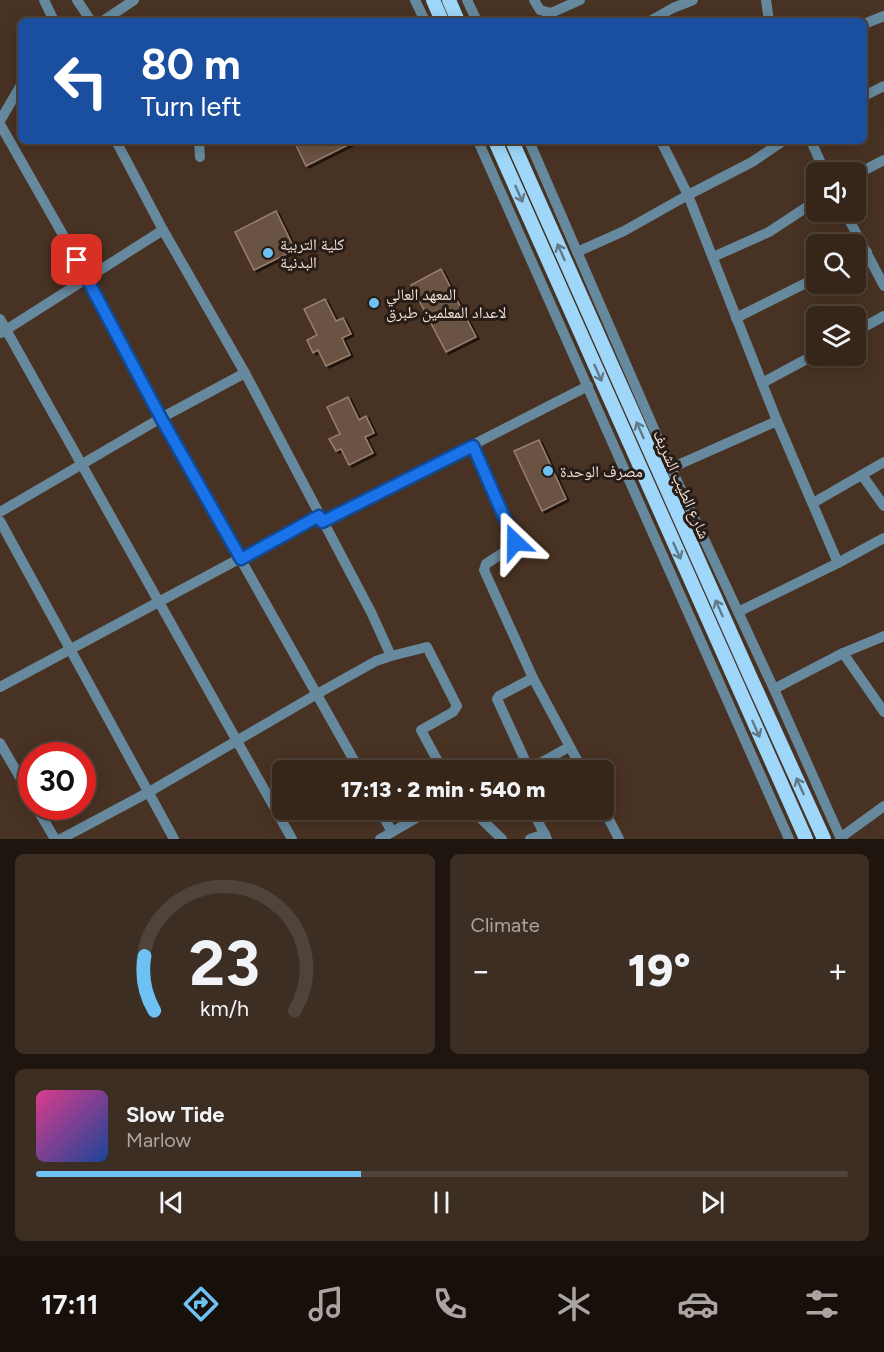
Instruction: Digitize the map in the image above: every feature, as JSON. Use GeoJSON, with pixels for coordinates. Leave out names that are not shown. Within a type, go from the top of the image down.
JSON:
{"type":"FeatureCollection","features":[{"type":"Feature","properties":{"kind":"main road"},"geometry":{"type":"LineString","coordinates":[[433,0],[441,18]]}},
{"type":"Feature","properties":{"kind":"main road"},"geometry":{"type":"LineString","coordinates":[[449,0],[457,18]]}},
{"type":"Feature","properties":{"kind":"main road","name":"شارع الطيب الشريف"},"geometry":{"type":"LineString","coordinates":[[496,144],[806,839]]}},
{"type":"Feature","properties":{"kind":"main road","name":"شارع الطيب الشريف"},"geometry":{"type":"LineString","coordinates":[[513,144],[824,839]]}},
{"type":"Feature","properties":{"kind":"street"},"geometry":{"type":"LineString","coordinates":[[44,0],[53,18]]}},
{"type":"Feature","properties":{"kind":"street"},"geometry":{"type":"LineString","coordinates":[[77,0],[89,18]]}},
{"type":"Feature","properties":{"kind":"street"},"geometry":{"type":"LineString","coordinates":[[107,18],[134,0]]}},
{"type":"Feature","properties":{"kind":"street"},"geometry":{"type":"LineString","coordinates":[[416,0],[424,18]]}},
{"type":"Feature","properties":{"kind":"street"},"geometry":{"type":"LineString","coordinates":[[468,0],[476,18]]}},
{"type":"Feature","properties":{"kind":"street"},"geometry":{"type":"LineString","coordinates":[[534,0],[540,10],[551,13],[580,0]]}},
{"type":"Feature","properties":{"kind":"street"},"geometry":{"type":"LineString","coordinates":[[656,18],[693,0]]}},
{"type":"Feature","properties":{"kind":"street"},"geometry":{"type":"LineString","coordinates":[[765,0],[768,18]]}},
{"type":"Feature","properties":{"kind":"street"},"geometry":{"type":"LineString","coordinates":[[867,23],[884,16]]}},
{"type":"Feature","properties":{"kind":"street"},"geometry":{"type":"LineString","coordinates":[[867,94],[884,86]]}},
{"type":"Feature","properties":{"kind":"street"},"geometry":{"type":"LineString","coordinates":[[18,90],[0,123],[352,760]]}},
{"type":"Feature","properties":{"kind":"street"},"geometry":{"type":"LineString","coordinates":[[118,144],[163,230],[245,373],[371,612],[391,656]]}},
{"type":"Feature","properties":{"kind":"street"},"geometry":{"type":"LineString","coordinates":[[199,144],[200,157]]}},
{"type":"Feature","properties":{"kind":"street"},"geometry":{"type":"LineString","coordinates":[[479,144],[789,839]]}},
{"type":"Feature","properties":{"kind":"street"},"geometry":{"type":"LineString","coordinates":[[530,144],[671,468],[841,838],[884,806]]}},
{"type":"Feature","properties":{"kind":"street"},"geometry":{"type":"LineString","coordinates":[[662,144],[688,195],[777,421],[838,563]]}},
{"type":"Feature","properties":{"kind":"street"},"geometry":{"type":"LineString","coordinates":[[577,252],[624,231],[752,162],[779,144]]}},
{"type":"Feature","properties":{"kind":"street"},"geometry":{"type":"LineString","coordinates":[[812,144],[820,162]]}},
{"type":"Feature","properties":{"kind":"street"},"geometry":{"type":"LineString","coordinates":[[866,169],[884,160]]}},
{"type":"Feature","properties":{"kind":"street"},"geometry":{"type":"LineString","coordinates":[[713,257],[769,232],[806,208]]}},
{"type":"Feature","properties":{"kind":"street"},"geometry":{"type":"LineString","coordinates":[[850,222],[884,286]]}},
{"type":"Feature","properties":{"kind":"street"},"geometry":{"type":"LineString","coordinates":[[3,331],[163,230]]}},
{"type":"Feature","properties":{"kind":"street"},"geometry":{"type":"LineString","coordinates":[[736,318],[806,283]]}},
{"type":"Feature","properties":{"kind":"street"},"geometry":{"type":"LineString","coordinates":[[866,326],[884,316]]}},
{"type":"Feature","properties":{"kind":"street"},"geometry":{"type":"LineString","coordinates":[[0,319],[3,331],[159,602],[272,806]]}},
{"type":"Feature","properties":{"kind":"street"},"geometry":{"type":"LineString","coordinates":[[762,383],[806,359]]}},
{"type":"Feature","properties":{"kind":"street"},"geometry":{"type":"LineString","coordinates":[[0,512],[161,418],[245,373]]}},
{"type":"Feature","properties":{"kind":"street"},"geometry":{"type":"LineString","coordinates":[[0,687],[241,559],[473,446],[588,386]]}},
{"type":"Feature","properties":{"kind":"street"},"geometry":{"type":"LineString","coordinates":[[671,468],[777,421]]}},
{"type":"Feature","properties":{"kind":"street"},"geometry":{"type":"LineString","coordinates":[[473,446],[515,542],[513,546],[486,564],[484,570],[533,678],[577,760]]}},
{"type":"Feature","properties":{"kind":"street"},"geometry":{"type":"LineString","coordinates":[[813,503],[884,462]]}},
{"type":"Feature","properties":{"kind":"street"},"geometry":{"type":"LineString","coordinates":[[862,475],[884,506]]}},
{"type":"Feature","properties":{"kind":"street"},"geometry":{"type":"LineString","coordinates":[[0,521],[174,839]]}},
{"type":"Feature","properties":{"kind":"street"},"geometry":{"type":"LineString","coordinates":[[738,612],[884,538]]}},
{"type":"Feature","properties":{"kind":"street"},"geometry":{"type":"LineString","coordinates":[[774,689],[843,653],[884,636]]}},
{"type":"Feature","properties":{"kind":"street"},"geometry":{"type":"LineString","coordinates":[[61,839],[149,792],[376,661],[428,647],[457,706],[453,712],[421,730],[437,760]]}},
{"type":"Feature","properties":{"kind":"street"},"geometry":{"type":"LineString","coordinates":[[843,653],[884,711]]}},
{"type":"Feature","properties":{"kind":"street"},"geometry":{"type":"LineString","coordinates":[[523,760],[497,699],[533,678]]}},
{"type":"Feature","properties":{"kind":"street"},"geometry":{"type":"LineString","coordinates":[[0,743],[18,774]]}},
{"type":"Feature","properties":{"kind":"street"},"geometry":{"type":"LineString","coordinates":[[545,760],[569,747]]}},
{"type":"Feature","properties":{"kind":"street"},"geometry":{"type":"LineString","coordinates":[[44,820],[55,839]]}},
{"type":"Feature","properties":{"kind":"street"},"geometry":{"type":"LineString","coordinates":[[280,820],[292,839]]}},
{"type":"Feature","properties":{"kind":"street"},"geometry":{"type":"LineString","coordinates":[[385,820],[392,832]]}},
{"type":"Feature","properties":{"kind":"street"},"geometry":{"type":"LineString","coordinates":[[380,839],[413,820]]}},
{"type":"Feature","properties":{"kind":"street"},"geometry":{"type":"LineString","coordinates":[[482,820],[502,839]]}},
{"type":"Feature","properties":{"kind":"street"},"geometry":{"type":"LineString","coordinates":[[530,839],[546,836],[537,820]]}},
{"type":"Feature","properties":{"kind":"street"},"geometry":{"type":"LineString","coordinates":[[609,820],[619,839]]}},
{"type":"Feature","properties":{"kind":"building"},"geometry":{"type":"Polygon","coordinates":[[[295,144],[350,144],[306,166],[295,144]]]}},
{"type":"Feature","properties":{"kind":"building"},"geometry":{"type":"Polygon","coordinates":[[[276,211],[295,250],[254,270],[235,232],[276,211]]]}},
{"type":"Feature","properties":{"kind":"building"},"geometry":{"type":"Polygon","coordinates":[[[441,269],[476,337],[446,352],[411,285],[441,269]]]}},
{"type":"Feature","properties":{"kind":"building"},"geometry":{"type":"Polygon","coordinates":[[[325,299],[336,321],[343,318],[351,334],[342,338],[350,355],[326,366],[318,350],[313,353],[307,340],[317,335],[304,309],[325,299]]]}},
{"type":"Feature","properties":{"kind":"building"},"geometry":{"type":"Polygon","coordinates":[[[348,397],[359,420],[366,416],[374,433],[365,437],[373,453],[349,465],[341,449],[336,451],[329,439],[340,434],[327,407],[348,397]]]}},
{"type":"Feature","properties":{"kind":"building"},"geometry":{"type":"Polygon","coordinates":[[[539,440],[566,499],[542,511],[514,451],[539,440]]]}},
{"type":"Feature","properties":{"kind":"place","name":"كلية التربية البدنية"},"geometry":{"type":"Point","coordinates":[268,253]}},
{"type":"Feature","properties":{"kind":"place","name":"المعهد العالي لاعداد المعلمين طبرق"},"geometry":{"type":"Point","coordinates":[374,303]}},
{"type":"Feature","properties":{"kind":"place","name":"مصرف الوحدة"},"geometry":{"type":"Point","coordinates":[548,471]}},
{"type":"Feature","properties":{"kind":"route"},"geometry":{"type":"LineString","coordinates":[[77,260],[161,418],[241,559],[319,516],[322,522],[473,446],[515,542]]}}]}
